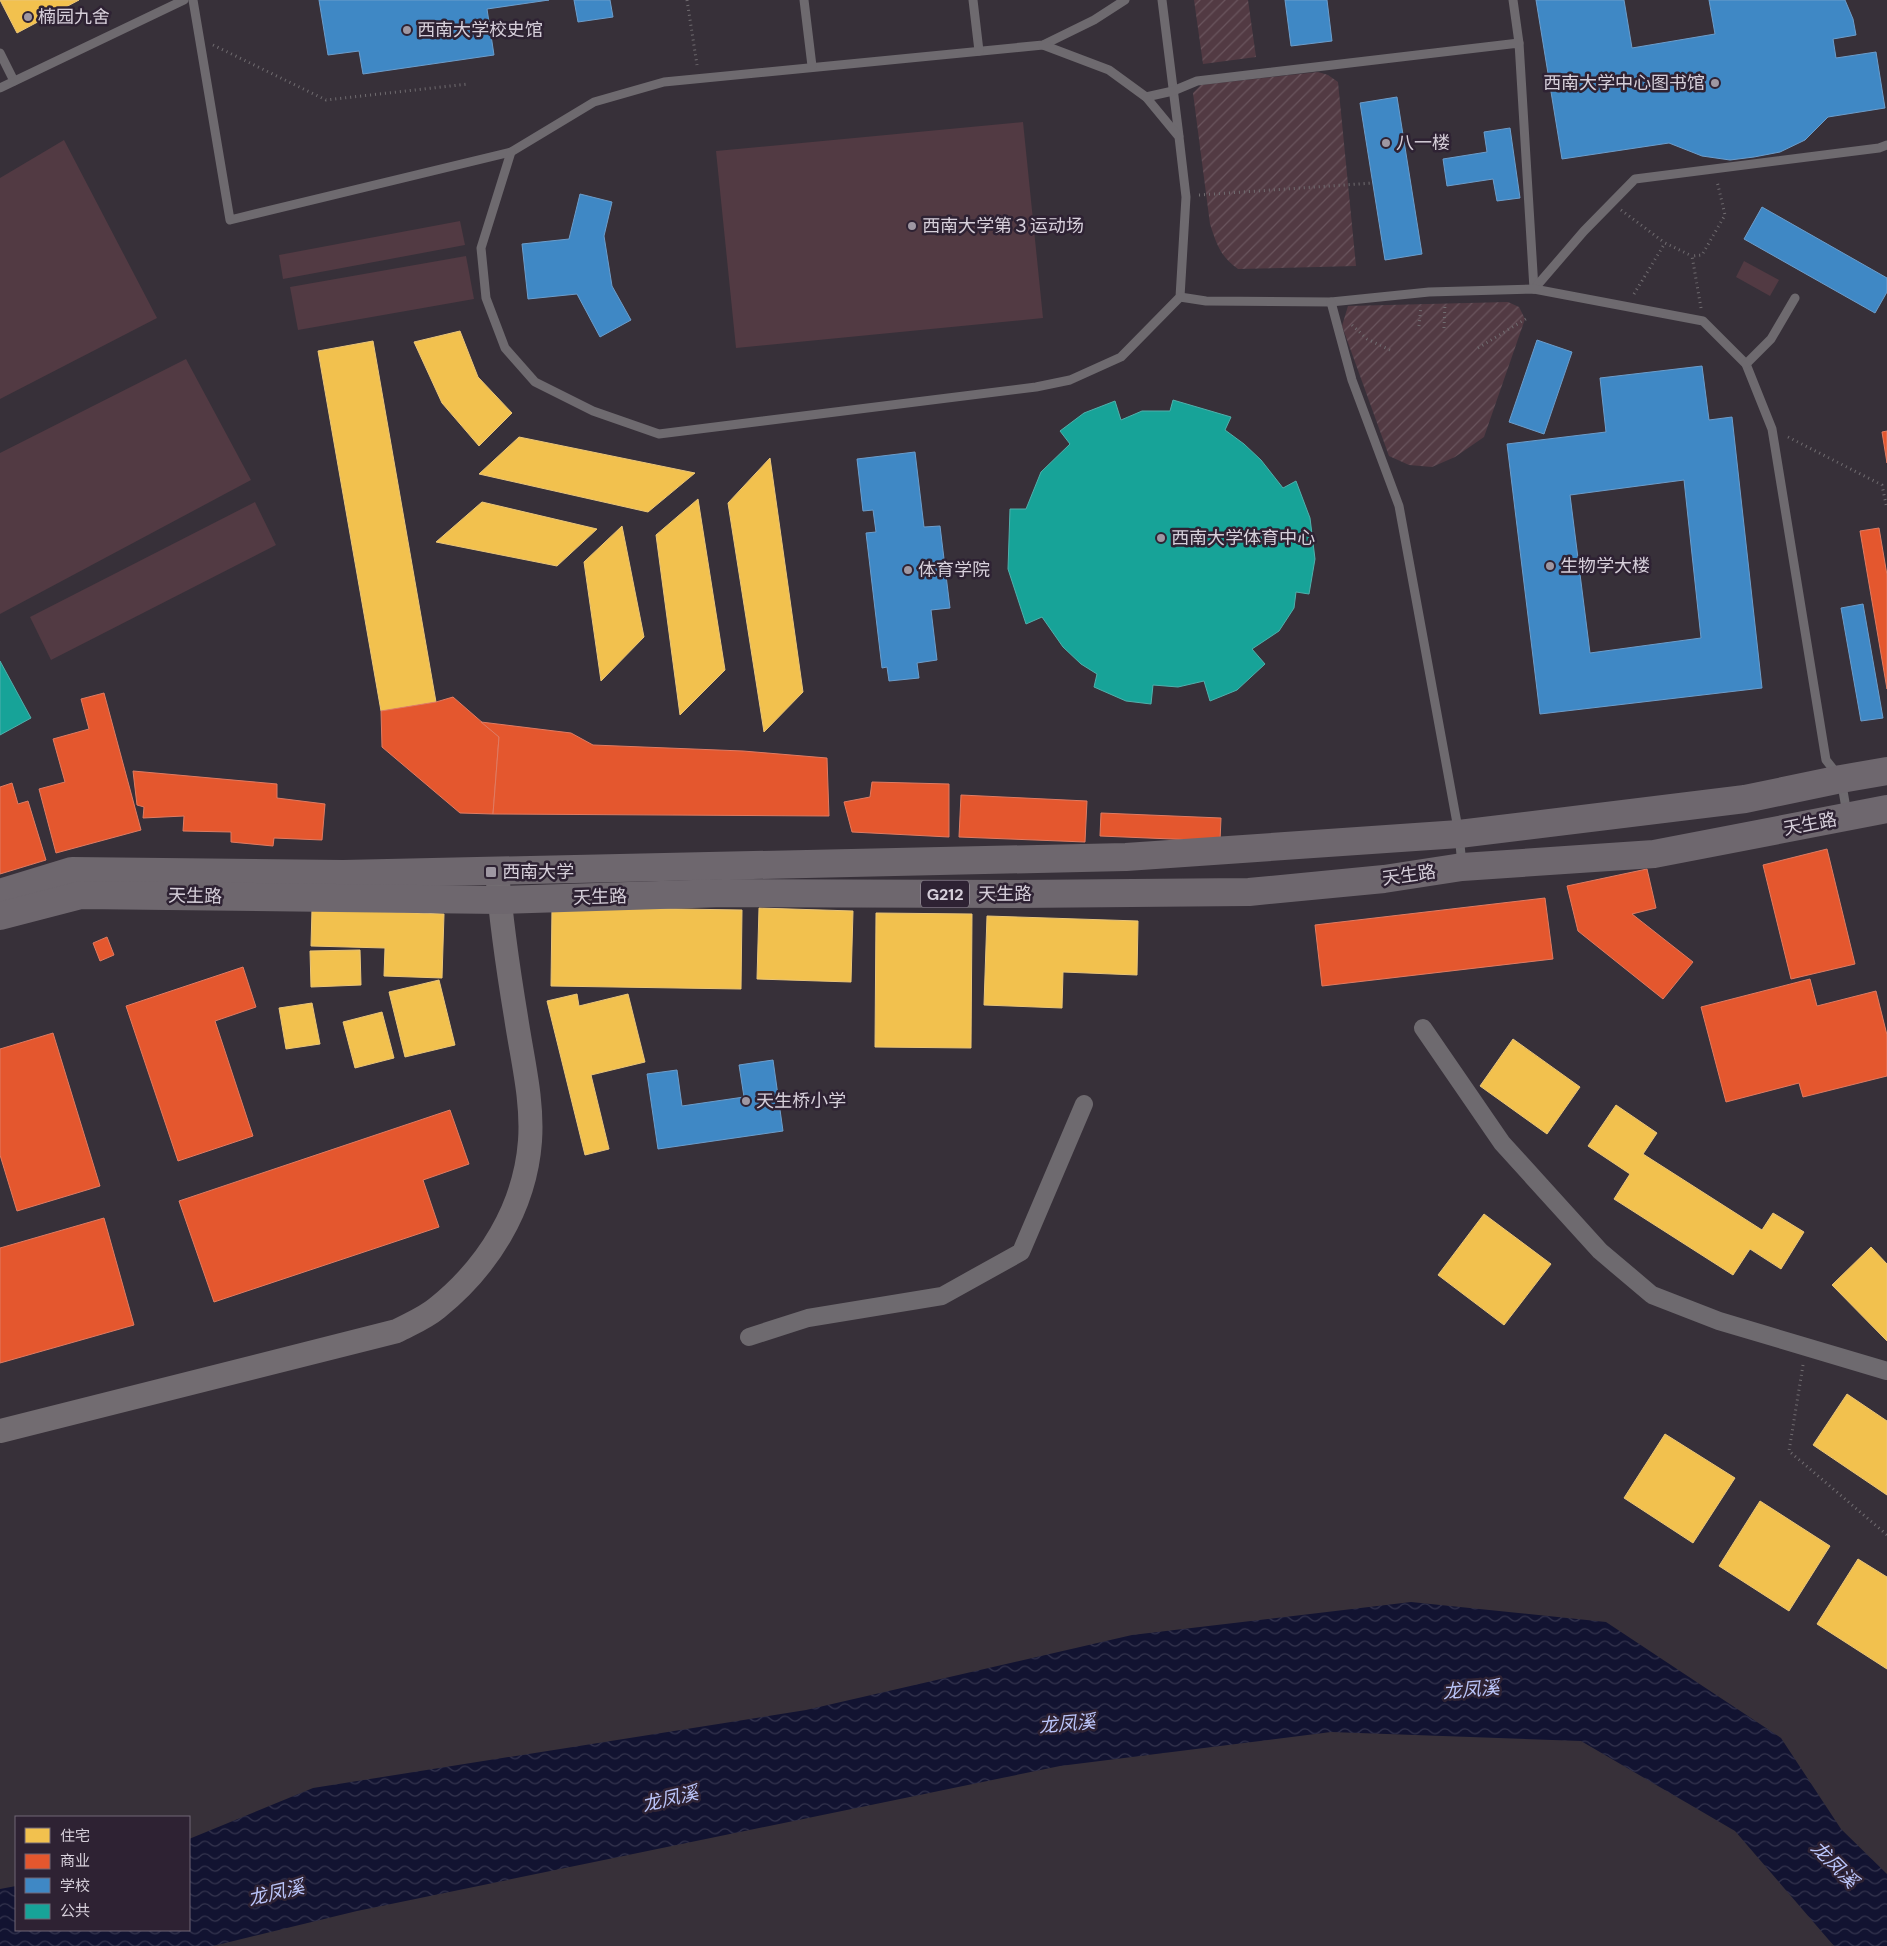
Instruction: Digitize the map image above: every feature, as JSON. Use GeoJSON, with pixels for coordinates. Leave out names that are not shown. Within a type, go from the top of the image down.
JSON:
{"type":"FeatureCollection","features":[{"type":"Feature","properties":{"kind":"highway","name":"天生路"},"geometry":{"type":"LineString","coordinates":[[0,893],[72,871],[343,874],[1126,857],[1459,834],[1746,799],[1887,771]]}},
{"type":"Feature","properties":{"kind":"highway","name":"天生路"},"geometry":{"type":"LineString","coordinates":[[0,916],[81,895],[500,900],[724,894],[1249,892],[1384,879],[1462,867],[1654,854],[1887,809]]}},
{"type":"Feature","properties":{"kind":"street"},"geometry":{"type":"LineString","coordinates":[[0,1431],[398,1332],[436,1309],[467,1280],[492,1251],[512,1216],[524,1178],[530,1141],[529,1101],[497,870]]}},
{"type":"Feature","properties":{"kind":"street"},"geometry":{"type":"LineString","coordinates":[[1423,1028],[1502,1143],[1600,1251],[1652,1295],[1719,1321],[1887,1370]]}},
{"type":"Feature","properties":{"kind":"street"},"geometry":{"type":"LineString","coordinates":[[749,1337],[808,1318],[942,1296],[1021,1252],[1084,1104]]}},
{"type":"Feature","properties":{"kind":"lane"},"geometry":{"type":"LineString","coordinates":[[0,88],[184,0]]}},
{"type":"Feature","properties":{"kind":"lane"},"geometry":{"type":"LineString","coordinates":[[193,0],[230,220],[511,152],[594,102],[664,82],[812,66],[1043,45],[1094,20],[1126,0]]}},
{"type":"Feature","properties":{"kind":"lane"},"geometry":{"type":"LineString","coordinates":[[804,0],[812,66]]}},
{"type":"Feature","properties":{"kind":"lane"},"geometry":{"type":"LineString","coordinates":[[972,0],[979,51]]}},
{"type":"Feature","properties":{"kind":"lane"},"geometry":{"type":"LineString","coordinates":[[511,152],[481,248],[486,298],[504,348],[535,382],[593,411],[659,434],[1036,387],[1070,380],[1121,357],[1180,297],[1186,196],[1162,0]]}},
{"type":"Feature","properties":{"kind":"lane"},"geometry":{"type":"LineString","coordinates":[[1513,0],[1519,43],[1534,289]]}},
{"type":"Feature","properties":{"kind":"lane"},"geometry":{"type":"LineString","coordinates":[[1146,98],[1173,91],[1197,81],[1519,43]]}},
{"type":"Feature","properties":{"kind":"lane"},"geometry":{"type":"LineString","coordinates":[[1043,45],[1109,70],[1146,98],[1179,137]]}},
{"type":"Feature","properties":{"kind":"lane"},"geometry":{"type":"LineString","coordinates":[[0,54],[14,81]]}},
{"type":"Feature","properties":{"kind":"lane"},"geometry":{"type":"LineString","coordinates":[[1534,289],[1584,231],[1635,179],[1880,148],[1887,145]]}},
{"type":"Feature","properties":{"kind":"lane"},"geometry":{"type":"LineString","coordinates":[[1180,297],[1206,301],[1331,302],[1446,291],[1534,289],[1703,321],[1746,364],[1772,429],[1826,760],[1840,779],[1847,817]]}},
{"type":"Feature","properties":{"kind":"lane"},"geometry":{"type":"LineString","coordinates":[[1746,364],[1771,339],[1795,298]]}},
{"type":"Feature","properties":{"kind":"lane"},"geometry":{"type":"LineString","coordinates":[[1331,302],[1352,380],[1399,506],[1459,834],[1462,867]]}},
{"type":"Feature","properties":{"kind":"path"},"geometry":{"type":"LineString","coordinates":[[687,0],[699,78]]}},
{"type":"Feature","properties":{"kind":"path"},"geometry":{"type":"LineString","coordinates":[[200,38],[326,100],[468,84]]}},
{"type":"Feature","properties":{"kind":"path"},"geometry":{"type":"LineString","coordinates":[[1612,203],[1665,243],[1692,256],[1702,255],[1725,215],[1715,169]]}},
{"type":"Feature","properties":{"kind":"path"},"geometry":{"type":"LineString","coordinates":[[1186,196],[1373,183]]}},
{"type":"Feature","properties":{"kind":"path"},"geometry":{"type":"LineString","coordinates":[[1627,306],[1665,243]]}},
{"type":"Feature","properties":{"kind":"path"},"geometry":{"type":"LineString","coordinates":[[1692,256],[1703,321]]}},
{"type":"Feature","properties":{"kind":"path"},"geometry":{"type":"LineString","coordinates":[[1444,328],[1446,291]]}},
{"type":"Feature","properties":{"kind":"path"},"geometry":{"type":"LineString","coordinates":[[1420,326],[1421,293]]}},
{"type":"Feature","properties":{"kind":"path"},"geometry":{"type":"LineString","coordinates":[[1347,300],[1350,323],[1367,340],[1390,350]]}},
{"type":"Feature","properties":{"kind":"path"},"geometry":{"type":"LineString","coordinates":[[1478,348],[1528,317]]}},
{"type":"Feature","properties":{"kind":"path"},"geometry":{"type":"LineString","coordinates":[[1772,429],[1882,485],[1887,509]]}},
{"type":"Feature","properties":{"kind":"path"},"geometry":{"type":"LineString","coordinates":[[1806,1347],[1789,1451],[1887,1535]]}},
{"type":"Feature","properties":{"kind":"shaded area"},"geometry":{"type":"Polygon","coordinates":[[[1194,0],[1248,0],[1256,57],[1203,64],[1194,0]]]}},
{"type":"Feature","properties":{"kind":"shaded area"},"geometry":{"type":"Polygon","coordinates":[[[1318,72],[1328,75],[1338,82],[1356,266],[1238,269],[1220,250],[1210,224],[1193,93],[1201,85],[1318,72]]]}},
{"type":"Feature","properties":{"kind":"shaded area"},"geometry":{"type":"Polygon","coordinates":[[[1023,122],[1043,318],[736,348],[716,151],[1023,122]]]}},
{"type":"Feature","properties":{"kind":"shaded area"},"geometry":{"type":"Polygon","coordinates":[[[64,140],[157,318],[0,399],[0,178],[64,140]]]}},
{"type":"Feature","properties":{"kind":"shaded area"},"geometry":{"type":"Polygon","coordinates":[[[460,221],[465,245],[283,279],[279,255],[460,221]]]}},
{"type":"Feature","properties":{"kind":"shaded area"},"geometry":{"type":"Polygon","coordinates":[[[466,256],[474,299],[298,330],[290,287],[466,256]]]}},
{"type":"Feature","properties":{"kind":"shaded area"},"geometry":{"type":"Polygon","coordinates":[[[1744,261],[1779,280],[1770,296],[1736,277],[1744,261]]]}},
{"type":"Feature","properties":{"kind":"shaded area"},"geometry":{"type":"Polygon","coordinates":[[[1508,302],[1519,307],[1525,319],[1484,437],[1455,457],[1432,467],[1409,465],[1389,456],[1342,326],[1348,306],[1508,302]]]}},
{"type":"Feature","properties":{"kind":"shaded area"},"geometry":{"type":"Polygon","coordinates":[[[186,359],[251,480],[0,614],[0,453],[186,359]]]}},
{"type":"Feature","properties":{"kind":"shaded area"},"geometry":{"type":"Polygon","coordinates":[[[255,502],[276,545],[51,660],[30,617],[255,502]]]}},
{"type":"Feature","properties":{"kind":"water","name":"龙凤溪"},"geometry":{"type":"Polygon","coordinates":[[[1411,1602],[1606,1622],[1781,1738],[1841,1829],[1887,1874],[1887,1946],[1834,1946],[1735,1831],[1581,1741],[1331,1732],[1060,1766],[357,1911],[213,1946],[0,1946],[0,1889],[15,1886],[15,1931],[190,1931],[190,1839],[313,1788],[806,1710],[1132,1635],[1411,1602]]]}},
{"type":"Feature","properties":{"kind":"building: 住宅","name":"楠园九舍"},"geometry":{"type":"Polygon","coordinates":[[[0,0],[79,0],[17,33],[0,0]]]}},
{"type":"Feature","properties":{"kind":"building: 住宅"},"geometry":{"type":"Polygon","coordinates":[[[460,331],[478,377],[512,413],[479,446],[442,403],[414,342],[460,331]]]}},
{"type":"Feature","properties":{"kind":"building: 住宅"},"geometry":{"type":"Polygon","coordinates":[[[373,341],[436,702],[381,711],[318,351],[373,341]]]}},
{"type":"Feature","properties":{"kind":"building: 住宅"},"geometry":{"type":"Polygon","coordinates":[[[519,437],[695,473],[648,512],[479,474],[519,437]]]}},
{"type":"Feature","properties":{"kind":"building: 住宅"},"geometry":{"type":"Polygon","coordinates":[[[770,458],[803,692],[764,732],[728,503],[770,458]]]}},
{"type":"Feature","properties":{"kind":"building: 住宅"},"geometry":{"type":"Polygon","coordinates":[[[698,499],[725,670],[680,715],[656,535],[698,499]]]}},
{"type":"Feature","properties":{"kind":"building: 住宅"},"geometry":{"type":"Polygon","coordinates":[[[482,502],[597,529],[557,566],[436,542],[482,502]]]}},
{"type":"Feature","properties":{"kind":"building: 住宅"},"geometry":{"type":"Polygon","coordinates":[[[622,526],[644,637],[601,681],[584,562],[622,526]]]}},
{"type":"Feature","properties":{"kind":"building: 住宅"},"geometry":{"type":"Polygon","coordinates":[[[552,907],[742,910],[741,989],[551,986],[552,907]]]}},
{"type":"Feature","properties":{"kind":"building: 住宅"},"geometry":{"type":"Polygon","coordinates":[[[759,908],[853,911],[851,982],[757,979],[759,908]]]}},
{"type":"Feature","properties":{"kind":"building: 住宅"},"geometry":{"type":"Polygon","coordinates":[[[312,909],[444,914],[442,978],[384,976],[385,948],[311,946],[312,909]]]}},
{"type":"Feature","properties":{"kind":"building: 住宅"},"geometry":{"type":"Polygon","coordinates":[[[876,913],[972,914],[971,1048],[875,1047],[876,913]]]}},
{"type":"Feature","properties":{"kind":"building: 住宅"},"geometry":{"type":"Polygon","coordinates":[[[987,916],[1138,921],[1137,975],[1063,972],[1062,1008],[984,1005],[987,916]]]}},
{"type":"Feature","properties":{"kind":"building: 住宅"},"geometry":{"type":"Polygon","coordinates":[[[360,950],[361,985],[311,987],[310,951],[360,950]]]}},
{"type":"Feature","properties":{"kind":"building: 住宅"},"geometry":{"type":"Polygon","coordinates":[[[439,980],[455,1045],[405,1057],[389,992],[439,980]]]}},
{"type":"Feature","properties":{"kind":"building: 住宅"},"geometry":{"type":"Polygon","coordinates":[[[577,994],[579,1006],[628,994],[645,1062],[591,1075],[609,1149],[585,1155],[547,1001],[577,994]]]}},
{"type":"Feature","properties":{"kind":"building: 住宅"},"geometry":{"type":"Polygon","coordinates":[[[312,1003],[320,1044],[286,1049],[279,1008],[312,1003]]]}},
{"type":"Feature","properties":{"kind":"building: 住宅"},"geometry":{"type":"Polygon","coordinates":[[[382,1012],[394,1058],[355,1068],[343,1022],[382,1012]]]}},
{"type":"Feature","properties":{"kind":"building: 住宅"},"geometry":{"type":"Polygon","coordinates":[[[1513,1039],[1580,1087],[1547,1134],[1480,1086],[1513,1039]]]}},
{"type":"Feature","properties":{"kind":"building: 住宅"},"geometry":{"type":"Polygon","coordinates":[[[1616,1105],[1657,1133],[1643,1154],[1762,1230],[1773,1213],[1804,1232],[1781,1269],[1750,1249],[1733,1275],[1614,1199],[1630,1174],[1588,1146],[1616,1105]]]}},
{"type":"Feature","properties":{"kind":"building: 住宅"},"geometry":{"type":"Polygon","coordinates":[[[1484,1214],[1551,1264],[1504,1325],[1438,1275],[1484,1214]]]}},
{"type":"Feature","properties":{"kind":"building: 住宅"},"geometry":{"type":"Polygon","coordinates":[[[1871,1247],[1887,1264],[1887,1341],[1832,1285],[1871,1247]]]}},
{"type":"Feature","properties":{"kind":"building: 住宅"},"geometry":{"type":"Polygon","coordinates":[[[1847,1394],[1887,1421],[1887,1495],[1813,1445],[1847,1394]]]}},
{"type":"Feature","properties":{"kind":"building: 住宅"},"geometry":{"type":"Polygon","coordinates":[[[1665,1434],[1735,1478],[1693,1543],[1624,1498],[1665,1434]]]}},
{"type":"Feature","properties":{"kind":"building: 住宅"},"geometry":{"type":"Polygon","coordinates":[[[1760,1501],[1830,1546],[1789,1611],[1719,1566],[1760,1501]]]}},
{"type":"Feature","properties":{"kind":"building: 住宅"},"geometry":{"type":"Polygon","coordinates":[[[1858,1559],[1887,1577],[1887,1669],[1817,1624],[1858,1559]]]}},
{"type":"Feature","properties":{"kind":"building: 商业"},"geometry":{"type":"Polygon","coordinates":[[[1887,431],[1887,463],[1882,432],[1887,431]]]}},
{"type":"Feature","properties":{"kind":"building: 商业"},"geometry":{"type":"Polygon","coordinates":[[[1879,528],[1887,575],[1887,689],[1860,531],[1879,528]]]}},
{"type":"Feature","properties":{"kind":"building: 商业"},"geometry":{"type":"Polygon","coordinates":[[[104,693],[141,830],[56,853],[39,789],[65,782],[53,739],[89,729],[81,699],[104,693]]]}},
{"type":"Feature","properties":{"kind":"building: 商业"},"geometry":{"type":"Polygon","coordinates":[[[453,697],[499,737],[493,814],[460,813],[382,747],[381,711],[436,702],[453,697]]]}},
{"type":"Feature","properties":{"kind":"building: 商业"},"geometry":{"type":"Polygon","coordinates":[[[481,722],[571,733],[593,745],[743,751],[827,758],[829,816],[493,814],[499,737],[481,722]]]}},
{"type":"Feature","properties":{"kind":"building: 商业"},"geometry":{"type":"Polygon","coordinates":[[[133,771],[277,784],[277,798],[325,804],[322,840],[274,838],[273,846],[231,842],[231,832],[183,831],[184,816],[143,818],[144,807],[137,805],[133,771]]]}},
{"type":"Feature","properties":{"kind":"building: 商业"},"geometry":{"type":"Polygon","coordinates":[[[872,782],[949,784],[949,837],[852,832],[844,802],[870,797],[872,782]]]}},
{"type":"Feature","properties":{"kind":"building: 商业"},"geometry":{"type":"Polygon","coordinates":[[[12,783],[18,804],[28,801],[46,860],[0,874],[0,787],[12,783]]]}},
{"type":"Feature","properties":{"kind":"building: 商业"},"geometry":{"type":"Polygon","coordinates":[[[961,795],[1087,801],[1085,842],[959,837],[961,795]]]}},
{"type":"Feature","properties":{"kind":"building: 商业"},"geometry":{"type":"Polygon","coordinates":[[[1101,813],[1221,818],[1220,841],[1100,836],[1101,813]]]}},
{"type":"Feature","properties":{"kind":"building: 商业"},"geometry":{"type":"Polygon","coordinates":[[[1827,849],[1855,964],[1791,979],[1763,865],[1827,849]]]}},
{"type":"Feature","properties":{"kind":"building: 商业"},"geometry":{"type":"Polygon","coordinates":[[[1647,869],[1656,908],[1632,914],[1693,962],[1663,999],[1578,931],[1567,886],[1647,869]]]}},
{"type":"Feature","properties":{"kind":"building: 商业"},"geometry":{"type":"Polygon","coordinates":[[[1545,898],[1553,959],[1322,986],[1315,925],[1545,898]]]}},
{"type":"Feature","properties":{"kind":"building: 商业"},"geometry":{"type":"Polygon","coordinates":[[[107,937],[114,955],[100,961],[93,943],[107,937]]]}},
{"type":"Feature","properties":{"kind":"building: 商业"},"geometry":{"type":"Polygon","coordinates":[[[243,967],[256,1007],[215,1021],[253,1136],[178,1161],[126,1006],[243,967]]]}},
{"type":"Feature","properties":{"kind":"building: 商业"},"geometry":{"type":"Polygon","coordinates":[[[1810,979],[1817,1006],[1876,991],[1887,1035],[1887,1076],[1803,1097],[1799,1083],[1726,1102],[1701,1007],[1810,979]]]}},
{"type":"Feature","properties":{"kind":"building: 商业"},"geometry":{"type":"Polygon","coordinates":[[[53,1033],[100,1186],[17,1211],[0,1155],[0,1049],[53,1033]]]}},
{"type":"Feature","properties":{"kind":"building: 商业"},"geometry":{"type":"Polygon","coordinates":[[[450,1110],[469,1164],[423,1180],[439,1227],[214,1302],[179,1201],[450,1110]]]}},
{"type":"Feature","properties":{"kind":"building: 商业"},"geometry":{"type":"Polygon","coordinates":[[[104,1218],[134,1325],[0,1363],[0,1248],[104,1218]]]}},
{"type":"Feature","properties":{"kind":"building: 学校","name":"西南大学校史馆"},"geometry":{"type":"Polygon","coordinates":[[[319,0],[549,0],[487,9],[494,55],[363,74],[359,51],[328,55],[319,0]]]}},
{"type":"Feature","properties":{"kind":"building: 学校","name":"西南大学校史馆"},"geometry":{"type":"Polygon","coordinates":[[[574,0],[610,0],[613,17],[578,22],[574,0]]]}},
{"type":"Feature","properties":{"kind":"building: 学校"},"geometry":{"type":"Polygon","coordinates":[[[1285,0],[1327,0],[1332,41],[1291,46],[1285,0]]]}},
{"type":"Feature","properties":{"kind":"building: 学校","name":"西南大学中心图书馆"},"geometry":{"type":"Polygon","coordinates":[[[1536,0],[1624,0],[1632,48],[1715,34],[1709,0],[1845,0],[1853,19],[1856,35],[1833,39],[1836,58],[1876,52],[1885,108],[1828,117],[1805,140],[1780,152],[1754,157],[1730,160],[1702,156],[1669,143],[1562,159],[1536,0]]]}},
{"type":"Feature","properties":{"kind":"building: 学校","name":"八一楼"},"geometry":{"type":"Polygon","coordinates":[[[1397,97],[1422,254],[1385,260],[1360,103],[1397,97]]]}},
{"type":"Feature","properties":{"kind":"building: 学校"},"geometry":{"type":"Polygon","coordinates":[[[1510,128],[1520,198],[1497,201],[1493,179],[1447,186],[1443,159],[1487,152],[1484,132],[1510,128]]]}},
{"type":"Feature","properties":{"kind":"building: 学校"},"geometry":{"type":"Polygon","coordinates":[[[580,194],[612,202],[604,236],[612,286],[631,320],[600,337],[577,294],[528,299],[522,244],[569,239],[580,194]]]}},
{"type":"Feature","properties":{"kind":"building: 学校"},"geometry":{"type":"Polygon","coordinates":[[[1762,207],[1887,278],[1887,292],[1875,313],[1744,239],[1762,207]]]}},
{"type":"Feature","properties":{"kind":"building: 学校"},"geometry":{"type":"Polygon","coordinates":[[[1537,340],[1572,352],[1544,434],[1509,422],[1537,340]]]}},
{"type":"Feature","properties":{"kind":"building: 学校","name":"生物学大楼"},"geometry":{"type":"Polygon","coordinates":[[[1702,366],[1709,420],[1732,417],[1762,688],[1540,714],[1507,444],[1606,432],[1600,378],[1702,366]],[[1684,480],[1570,495],[1590,653],[1701,638],[1684,480]]]}},
{"type":"Feature","properties":{"kind":"building: 学校","name":"体育学院"},"geometry":{"type":"Polygon","coordinates":[[[915,452],[924,527],[940,526],[950,608],[931,610],[937,660],[917,663],[919,678],[889,681],[887,667],[882,668],[866,533],[876,532],[873,510],[863,511],[857,459],[915,452]]]}},
{"type":"Feature","properties":{"kind":"building: 学校"},"geometry":{"type":"Polygon","coordinates":[[[1863,604],[1883,718],[1861,721],[1841,608],[1863,604]]]}},
{"type":"Feature","properties":{"kind":"building: 学校","name":"天生桥小学"},"geometry":{"type":"Polygon","coordinates":[[[773,1060],[783,1131],[658,1149],[647,1074],[677,1070],[682,1106],[744,1097],[739,1065],[773,1060]]]}},
{"type":"Feature","properties":{"kind":"building: 公共","name":"西南大学体育中心"},"geometry":{"type":"Polygon","coordinates":[[[1173,400],[1231,417],[1225,430],[1261,460],[1283,488],[1296,481],[1310,518],[1315,559],[1309,594],[1296,592],[1294,608],[1279,631],[1252,649],[1265,664],[1237,690],[1210,701],[1204,681],[1178,687],[1153,685],[1151,704],[1126,701],[1094,687],[1097,674],[1081,664],[1063,647],[1042,617],[1026,624],[1008,569],[1010,509],[1026,509],[1041,472],[1070,444],[1060,431],[1084,413],[1115,401],[1121,420],[1142,411],[1170,411],[1173,400]]]}},
{"type":"Feature","properties":{"kind":"building: 公共"},"geometry":{"type":"Polygon","coordinates":[[[0,661],[31,718],[0,735],[0,661]]]}},
{"type":"Feature","properties":{"kind":"place","name":"楠园九舍"},"geometry":{"type":"Point","coordinates":[28,17]}},
{"type":"Feature","properties":{"kind":"place","name":"西南大学校史馆"},"geometry":{"type":"Point","coordinates":[407,30]}},
{"type":"Feature","properties":{"kind":"place","name":"西南大学中心图书馆"},"geometry":{"type":"Point","coordinates":[1715,83]}},
{"type":"Feature","properties":{"kind":"place","name":"八一楼"},"geometry":{"type":"Point","coordinates":[1386,143]}},
{"type":"Feature","properties":{"kind":"place","name":"西南大学第３运动场"},"geometry":{"type":"Point","coordinates":[912,226]}},
{"type":"Feature","properties":{"kind":"place","name":"西南大学体育中心"},"geometry":{"type":"Point","coordinates":[1161,538]}},
{"type":"Feature","properties":{"kind":"place","name":"生物学大楼"},"geometry":{"type":"Point","coordinates":[1550,566]}},
{"type":"Feature","properties":{"kind":"place","name":"体育学院"},"geometry":{"type":"Point","coordinates":[908,570]}},
{"type":"Feature","properties":{"kind":"place","name":"西南大学"},"geometry":{"type":"Point","coordinates":[491,872]}},
{"type":"Feature","properties":{"kind":"place","name":"天生桥小学"},"geometry":{"type":"Point","coordinates":[746,1101]}}]}
